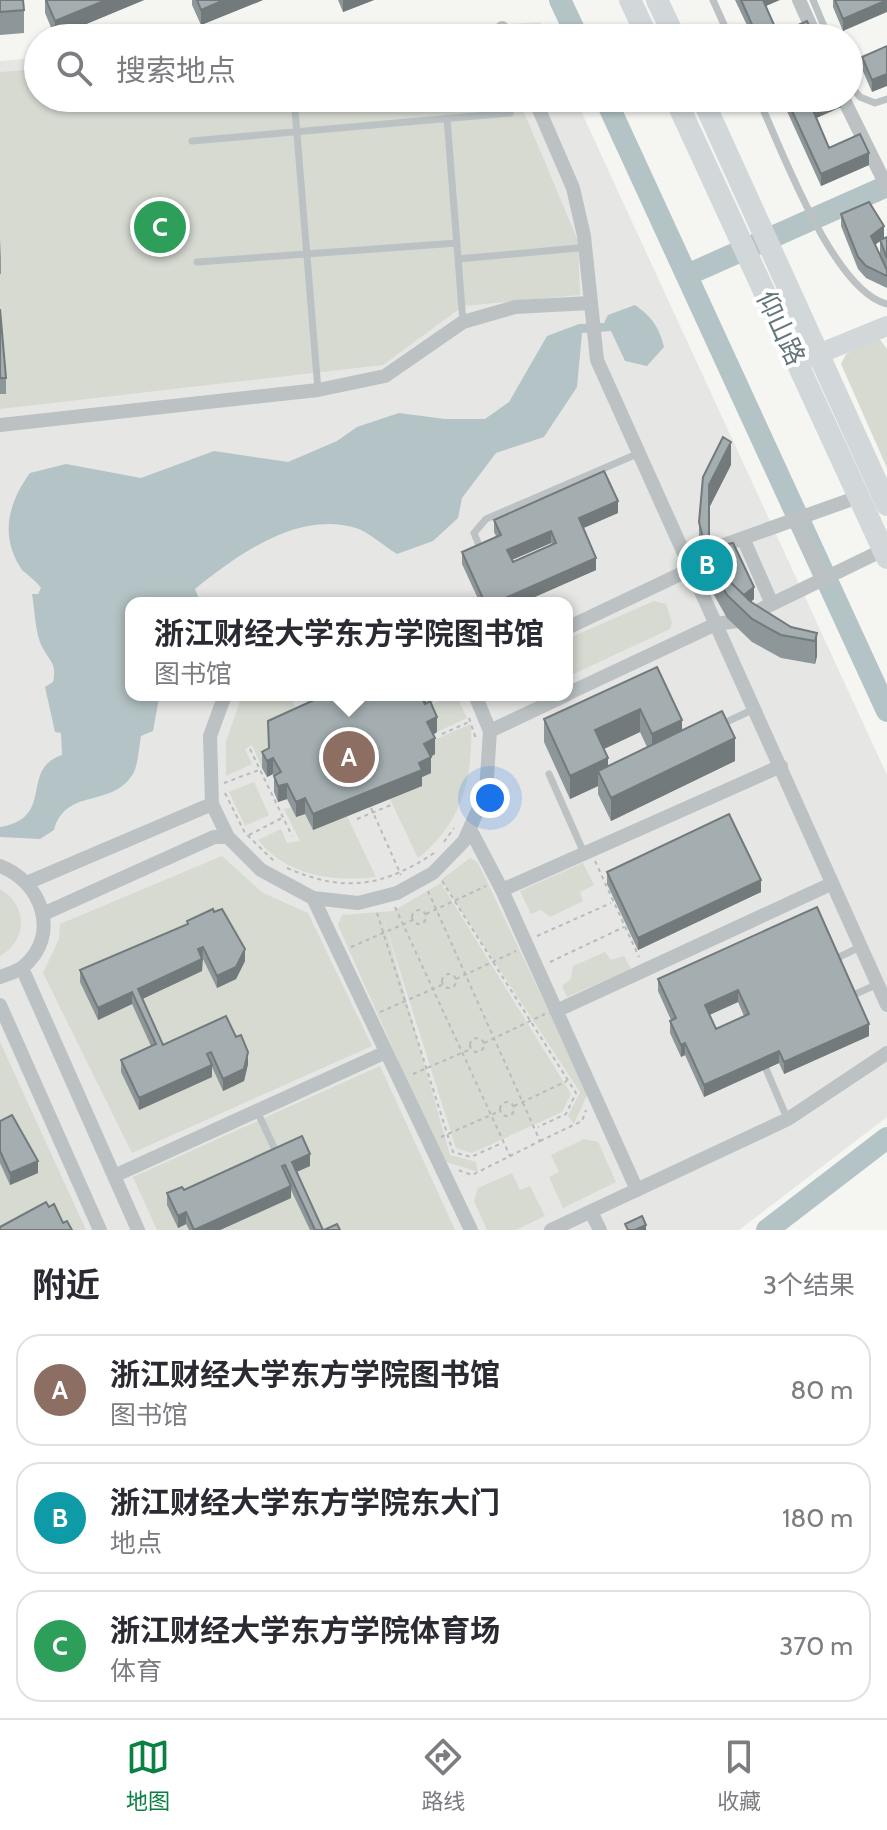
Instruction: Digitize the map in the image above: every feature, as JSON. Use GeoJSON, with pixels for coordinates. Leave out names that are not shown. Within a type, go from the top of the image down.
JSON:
{"type":"FeatureCollection","features":[{"type":"Feature","properties":{"kind":"main road"},"geometry":{"type":"LineString","coordinates":[[630,0],[641,24]]}},
{"type":"Feature","properties":{"kind":"main road"},"geometry":{"type":"LineString","coordinates":[[657,0],[668,24]]}},
{"type":"Feature","properties":{"kind":"main road","name":"仰山路"},"geometry":{"type":"LineString","coordinates":[[681,112],[797,363],[851,500],[880,555]]}},
{"type":"Feature","properties":{"kind":"main road","name":"仰山路"},"geometry":{"type":"LineString","coordinates":[[708,112],[887,505]]}},
{"type":"Feature","properties":{"kind":"street"},"geometry":{"type":"LineString","coordinates":[[799,0],[810,24]]}},
{"type":"Feature","properties":{"kind":"street"},"geometry":{"type":"LineString","coordinates":[[540,112],[573,188],[584,236],[597,360],[887,1005]]}},
{"type":"Feature","properties":{"kind":"street"},"geometry":{"type":"LineString","coordinates":[[850,112],[887,187]]}},
{"type":"Feature","properties":{"kind":"street"},"geometry":{"type":"LineString","coordinates":[[0,425],[318,390],[385,376],[463,322],[515,307],[590,303]]}},
{"type":"Feature","properties":{"kind":"street"},"geometry":{"type":"LineString","coordinates":[[797,363],[887,326]]}},
{"type":"Feature","properties":{"kind":"street"},"geometry":{"type":"LineString","coordinates":[[573,625],[689,570],[704,552],[851,500]]}},
{"type":"Feature","properties":{"kind":"street"},"geometry":{"type":"LineString","coordinates":[[796,519],[824,579]]}},
{"type":"Feature","properties":{"kind":"street"},"geometry":{"type":"LineString","coordinates":[[743,538],[772,604]]}},
{"type":"Feature","properties":{"kind":"street"},"geometry":{"type":"LineString","coordinates":[[573,692],[649,664],[716,624],[737,621],[880,555]]}},
{"type":"Feature","properties":{"kind":"street"},"geometry":{"type":"LineString","coordinates":[[223,701],[210,736],[212,804],[228,837],[261,870],[313,898],[358,903],[397,893],[433,873],[464,841],[466,823],[486,792],[490,731],[478,701]]}},
{"type":"Feature","properties":{"kind":"street"},"geometry":{"type":"LineString","coordinates":[[490,731],[553,701]]}},
{"type":"Feature","properties":{"kind":"street"},"geometry":{"type":"LineString","coordinates":[[497,887],[588,855],[781,766]]}},
{"type":"Feature","properties":{"kind":"street"},"geometry":{"type":"LineString","coordinates":[[29,882],[212,804]]}},
{"type":"Feature","properties":{"kind":"street"},"geometry":{"type":"LineString","coordinates":[[466,823],[525,941],[637,1190]]}},
{"type":"Feature","properties":{"kind":"street"},"geometry":{"type":"LineString","coordinates":[[43,914],[214,837],[228,837]]}},
{"type":"Feature","properties":{"kind":"street"},"geometry":{"type":"LineString","coordinates":[[0,866],[29,882],[43,914],[38,947],[22,968],[0,977]]}},
{"type":"Feature","properties":{"kind":"street"},"geometry":{"type":"LineString","coordinates":[[554,1011],[831,884]]}},
{"type":"Feature","properties":{"kind":"street"},"geometry":{"type":"LineString","coordinates":[[313,898],[384,1053],[471,1230]]}},
{"type":"Feature","properties":{"kind":"street"},"geometry":{"type":"LineString","coordinates":[[22,968],[138,1230]]}},
{"type":"Feature","properties":{"kind":"street"},"geometry":{"type":"LineString","coordinates":[[0,1005],[100,1230]]}},
{"type":"Feature","properties":{"kind":"street"},"geometry":{"type":"LineString","coordinates":[[114,1176],[384,1053]]}},
{"type":"Feature","properties":{"kind":"street"},"geometry":{"type":"LineString","coordinates":[[551,1230],[788,1119],[887,1053]]}},
{"type":"Feature","properties":{"kind":"street"},"geometry":{"type":"LineString","coordinates":[[591,1212],[600,1230]]}},
{"type":"Feature","properties":{"kind":"lane"},"geometry":{"type":"LineString","coordinates":[[714,0],[724,24]]}},
{"type":"Feature","properties":{"kind":"lane"},"geometry":{"type":"LineString","coordinates":[[813,0],[823,24]]}},
{"type":"Feature","properties":{"kind":"lane"},"geometry":{"type":"LineString","coordinates":[[863,98],[875,103],[887,99]]}},
{"type":"Feature","properties":{"kind":"lane"},"geometry":{"type":"LineString","coordinates":[[295,112],[318,390]]}},
{"type":"Feature","properties":{"kind":"lane"},"geometry":{"type":"LineString","coordinates":[[765,112],[830,252],[861,291],[887,304]]}},
{"type":"Feature","properties":{"kind":"lane"},"geometry":{"type":"LineString","coordinates":[[192,141],[510,113]]}},
{"type":"Feature","properties":{"kind":"lane"},"geometry":{"type":"LineString","coordinates":[[447,118],[463,322]]}},
{"type":"Feature","properties":{"kind":"lane"},"geometry":{"type":"LineString","coordinates":[[197,262],[457,243]]}},
{"type":"Feature","properties":{"kind":"lane"},"geometry":{"type":"LineString","coordinates":[[458,259],[578,248]]}},
{"type":"Feature","properties":{"kind":"lane"},"geometry":{"type":"LineString","coordinates":[[483,554],[474,533],[478,524],[637,454]]}},
{"type":"Feature","properties":{"kind":"lane"},"geometry":{"type":"LineString","coordinates":[[714,728],[754,709]]}},
{"type":"Feature","properties":{"kind":"lane"},"geometry":{"type":"LineString","coordinates":[[549,774],[588,855]]}},
{"type":"Feature","properties":{"kind":"lane"},"geometry":{"type":"LineString","coordinates":[[835,959],[860,947]]}},
{"type":"Feature","properties":{"kind":"lane"},"geometry":{"type":"LineString","coordinates":[[851,996],[878,984]]}},
{"type":"Feature","properties":{"kind":"lane"},"geometry":{"type":"LineString","coordinates":[[766,1069],[788,1119]]}},
{"type":"Feature","properties":{"kind":"lane"},"geometry":{"type":"LineString","coordinates":[[257,1111],[278,1158]]}},
{"type":"Feature","properties":{"kind":"path"},"geometry":{"type":"LineString","coordinates":[[428,704],[434,701]]}},
{"type":"Feature","properties":{"kind":"path"},"geometry":{"type":"LineString","coordinates":[[467,711],[476,740]]}},
{"type":"Feature","properties":{"kind":"path"},"geometry":{"type":"LineString","coordinates":[[442,734],[470,721]]}},
{"type":"Feature","properties":{"kind":"path"},"geometry":{"type":"LineString","coordinates":[[250,749],[292,836]]}},
{"type":"Feature","properties":{"kind":"path"},"geometry":{"type":"LineString","coordinates":[[224,783],[260,769]]}},
{"type":"Feature","properties":{"kind":"path"},"geometry":{"type":"LineString","coordinates":[[223,771],[225,793],[247,835],[277,863],[317,881],[361,885],[400,874],[437,850],[466,823]]}},
{"type":"Feature","properties":{"kind":"path"},"geometry":{"type":"LineString","coordinates":[[357,819],[391,805]]}},
{"type":"Feature","properties":{"kind":"path"},"geometry":{"type":"LineString","coordinates":[[371,806],[400,874]]}},
{"type":"Feature","properties":{"kind":"path"},"geometry":{"type":"LineString","coordinates":[[247,835],[283,818]]}},
{"type":"Feature","properties":{"kind":"path"},"geometry":{"type":"LineString","coordinates":[[588,855],[645,970]]}},
{"type":"Feature","properties":{"kind":"path"},"geometry":{"type":"LineString","coordinates":[[444,874],[428,890],[540,1141]]}},
{"type":"Feature","properties":{"kind":"path"},"geometry":{"type":"LineString","coordinates":[[441,880],[576,1093],[566,1114],[536,1128]]}},
{"type":"Feature","properties":{"kind":"path"},"geometry":{"type":"LineString","coordinates":[[346,949],[413,920],[422,923],[426,914],[436,909],[497,887]]}},
{"type":"Feature","properties":{"kind":"path"},"geometry":{"type":"LineString","coordinates":[[386,907],[405,901]]}},
{"type":"Feature","properties":{"kind":"path"},"geometry":{"type":"LineString","coordinates":[[375,1014],[442,985],[452,988],[456,979],[522,948],[520,944],[525,941],[612,902]]}},
{"type":"Feature","properties":{"kind":"path"},"geometry":{"type":"LineString","coordinates":[[394,906],[510,1157]]}},
{"type":"Feature","properties":{"kind":"path"},"geometry":{"type":"LineString","coordinates":[[370,910],[378,910],[453,1152],[471,1157],[502,1143]]}},
{"type":"Feature","properties":{"kind":"path"},"geometry":{"type":"LineString","coordinates":[[413,920],[416,910],[426,914]]}},
{"type":"Feature","properties":{"kind":"path"},"geometry":{"type":"LineString","coordinates":[[537,969],[625,926]]}},
{"type":"Feature","properties":{"kind":"path"},"geometry":{"type":"LineString","coordinates":[[442,985],[445,975],[456,979]]}},
{"type":"Feature","properties":{"kind":"path"},"geometry":{"type":"LineString","coordinates":[[471,1049],[474,1039],[484,1043],[554,1011]]}},
{"type":"Feature","properties":{"kind":"path"},"geometry":{"type":"LineString","coordinates":[[404,1078],[471,1049],[481,1052],[484,1043]]}},
{"type":"Feature","properties":{"kind":"path"},"geometry":{"type":"LineString","coordinates":[[433,1141],[500,1111],[504,1103],[514,1106],[568,1080]]}},
{"type":"Feature","properties":{"kind":"path"},"geometry":{"type":"LineString","coordinates":[[500,1111],[511,1115],[514,1106]]}},
{"type":"Feature","properties":{"kind":"path"},"geometry":{"type":"LineString","coordinates":[[458,1170],[472,1175],[510,1157],[582,1121],[587,1107]]}},
{"type":"Feature","properties":{"kind":"shaded area"},"geometry":{"type":"Polygon","coordinates":[[[24,59],[24,112],[581,112],[887,775],[887,1117],[739,1230],[0,1230],[0,61],[24,59]]]}},
{"type":"Feature","properties":{"kind":"shaded area"},"geometry":{"type":"Polygon","coordinates":[[[24,70],[24,112],[524,112],[578,241],[580,295],[463,306],[383,365],[0,409],[0,72],[24,70]]]}},
{"type":"Feature","properties":{"kind":"shaded area"},"geometry":{"type":"Polygon","coordinates":[[[635,305],[654,323],[664,347],[647,366],[625,361],[611,331],[582,333],[577,387],[544,437],[496,453],[462,498],[458,518],[433,541],[397,554],[356,528],[334,524],[312,525],[291,530],[249,550],[195,589],[198,597],[125,597],[125,701],[158,701],[153,731],[141,736],[133,774],[124,785],[113,791],[68,808],[54,830],[40,839],[0,837],[0,827],[17,822],[27,814],[42,771],[49,762],[62,755],[61,733],[55,732],[45,687],[53,682],[53,667],[40,641],[32,594],[38,594],[41,588],[22,570],[15,558],[9,533],[16,497],[30,473],[66,464],[141,478],[214,451],[288,462],[337,441],[357,427],[399,413],[445,419],[485,419],[509,402],[547,336],[579,324],[604,323],[608,315],[635,305]]]}},
{"type":"Feature","properties":{"kind":"shaded area"},"geometry":{"type":"Polygon","coordinates":[[[878,337],[887,349],[887,468],[841,364],[846,354],[878,337]]]}},
{"type":"Feature","properties":{"kind":"shaded area"},"geometry":{"type":"Polygon","coordinates":[[[654,601],[666,604],[672,622],[670,629],[573,674],[573,636],[654,601]]]}},
{"type":"Feature","properties":{"kind":"shaded area"},"geometry":{"type":"Polygon","coordinates":[[[240,701],[293,701],[301,721],[269,764],[262,768],[252,745],[245,749],[252,764],[226,776],[226,742],[240,701]]]}},
{"type":"Feature","properties":{"kind":"shaded area"},"geometry":{"type":"Polygon","coordinates":[[[409,701],[425,701],[427,706],[440,701],[459,701],[467,718],[437,732],[409,701]]]}},
{"type":"Feature","properties":{"kind":"shaded area"},"geometry":{"type":"Polygon","coordinates":[[[471,724],[470,763],[462,798],[445,830],[418,858],[390,799],[419,778],[429,742],[471,724]]]}},
{"type":"Feature","properties":{"kind":"shaded area"},"geometry":{"type":"Polygon","coordinates":[[[254,782],[269,815],[245,826],[229,792],[254,782]]]}},
{"type":"Feature","properties":{"kind":"shaded area"},"geometry":{"type":"Polygon","coordinates":[[[292,807],[296,817],[305,814],[313,830],[347,816],[376,877],[344,878],[312,874],[283,862],[270,852],[258,840],[281,829],[287,843],[300,841],[284,809],[292,807]]]}},
{"type":"Feature","properties":{"kind":"shaded area"},"geometry":{"type":"Polygon","coordinates":[[[222,856],[263,893],[308,913],[372,1046],[132,1153],[43,973],[59,939],[60,924],[222,856]]]}},
{"type":"Feature","properties":{"kind":"shaded area"},"geometry":{"type":"Polygon","coordinates":[[[470,858],[478,863],[588,1093],[574,1124],[568,1116],[580,1092],[441,880],[470,858]]]}},
{"type":"Feature","properties":{"kind":"shaded area"},"geometry":{"type":"Polygon","coordinates":[[[583,863],[594,885],[580,892],[583,901],[550,917],[541,910],[531,914],[520,891],[583,863]]]}},
{"type":"Feature","properties":{"kind":"shaded area"},"geometry":{"type":"Polygon","coordinates":[[[441,883],[571,1094],[562,1112],[472,1153],[456,1148],[382,914],[450,1155],[476,1162],[478,1172],[443,1161],[338,925],[342,915],[393,911],[441,883]]]}},
{"type":"Feature","properties":{"kind":"shaded area"},"geometry":{"type":"Polygon","coordinates":[[[0,889],[16,904],[21,922],[16,941],[0,956],[0,889]]]}},
{"type":"Feature","properties":{"kind":"shaded area"},"geometry":{"type":"Polygon","coordinates":[[[605,952],[611,960],[624,956],[631,969],[567,997],[562,986],[571,979],[573,966],[605,952]]]}},
{"type":"Feature","properties":{"kind":"shaded area"},"geometry":{"type":"Polygon","coordinates":[[[0,1042],[86,1230],[0,1230],[0,1042]]]}},
{"type":"Feature","properties":{"kind":"shaded area"},"geometry":{"type":"Polygon","coordinates":[[[380,1066],[455,1230],[157,1230],[133,1177],[380,1066]]]}},
{"type":"Feature","properties":{"kind":"shaded area"},"geometry":{"type":"Polygon","coordinates":[[[584,1139],[598,1142],[616,1182],[563,1208],[549,1177],[559,1172],[551,1155],[584,1139]]]}},
{"type":"Feature","properties":{"kind":"shaded area"},"geometry":{"type":"Polygon","coordinates":[[[512,1173],[520,1190],[530,1186],[545,1216],[516,1230],[487,1230],[474,1201],[478,1188],[512,1173]]]}},
{"type":"Feature","properties":{"kind":"building"},"geometry":{"type":"Polygon","coordinates":[[[0,0],[23,0],[24,10],[0,12],[0,0]]]}},
{"type":"Feature","properties":{"kind":"building"},"geometry":{"type":"Polygon","coordinates":[[[46,0],[106,0],[55,21],[46,0]]]}},
{"type":"Feature","properties":{"kind":"building"},"geometry":{"type":"Polygon","coordinates":[[[197,0],[224,0],[201,10],[197,0]]]}},
{"type":"Feature","properties":{"kind":"building"},"geometry":{"type":"Polygon","coordinates":[[[741,0],[763,0],[774,24],[752,24],[741,0]]]}},
{"type":"Feature","properties":{"kind":"building"},"geometry":{"type":"Polygon","coordinates":[[[835,0],[887,0],[843,19],[835,0]]]}},
{"type":"Feature","properties":{"kind":"building"},"geometry":{"type":"Polygon","coordinates":[[[887,46],[887,74],[872,80],[863,57],[887,46]]]}},
{"type":"Feature","properties":{"kind":"building"},"geometry":{"type":"Polygon","coordinates":[[[792,112],[814,112],[829,148],[860,134],[869,153],[821,174],[792,112]]]}},
{"type":"Feature","properties":{"kind":"building"},"geometry":{"type":"Polygon","coordinates":[[[869,202],[884,226],[871,236],[887,276],[866,266],[858,257],[841,214],[869,202]]]}},
{"type":"Feature","properties":{"kind":"building"},"geometry":{"type":"Polygon","coordinates":[[[887,237],[887,258],[880,240],[887,237]]]}},
{"type":"Feature","properties":{"kind":"building"},"geometry":{"type":"Polygon","coordinates":[[[0,309],[6,378],[0,378],[0,309]]]}},
{"type":"Feature","properties":{"kind":"building"},"geometry":{"type":"Polygon","coordinates":[[[723,437],[731,442],[709,485],[709,537],[716,556],[729,581],[751,602],[791,627],[817,633],[815,641],[781,635],[752,619],[727,595],[709,563],[699,522],[703,477],[723,437]]]}},
{"type":"Feature","properties":{"kind":"building"},"geometry":{"type":"Polygon","coordinates":[[[604,471],[618,501],[579,518],[596,558],[508,597],[482,597],[462,552],[501,535],[494,520],[604,471]],[[551,531],[507,550],[513,562],[556,543],[551,531]]]}},
{"type":"Feature","properties":{"kind":"building"},"geometry":{"type":"Polygon","coordinates":[[[733,543],[754,587],[744,595],[729,581],[713,547],[733,543]]]}},
{"type":"Feature","properties":{"kind":"building"},"geometry":{"type":"Polygon","coordinates":[[[657,667],[682,720],[652,734],[640,709],[595,730],[608,758],[570,776],[544,719],[657,667]]]}},
{"type":"Feature","properties":{"kind":"building"},"geometry":{"type":"Polygon","coordinates":[[[312,701],[423,701],[425,704],[430,701],[437,717],[427,722],[435,738],[424,744],[431,757],[419,763],[422,770],[313,814],[305,798],[296,802],[287,784],[278,786],[274,776],[281,772],[273,758],[267,761],[262,752],[269,748],[268,721],[312,701]]]}},
{"type":"Feature","properties":{"kind":"building"},"geometry":{"type":"Polygon","coordinates":[[[722,711],[735,738],[611,798],[598,771],[722,711]]]}},
{"type":"Feature","properties":{"kind":"building"},"geometry":{"type":"Polygon","coordinates":[[[729,814],[761,880],[638,938],[607,872],[729,814]]]}},
{"type":"Feature","properties":{"kind":"building"},"geometry":{"type":"Polygon","coordinates":[[[817,907],[869,1024],[784,1062],[779,1051],[704,1085],[685,1043],[681,1045],[670,1021],[676,1018],[658,979],[817,907]],[[738,990],[705,1005],[716,1029],[749,1014],[738,990]]]}},
{"type":"Feature","properties":{"kind":"building"},"geometry":{"type":"Polygon","coordinates":[[[213,909],[214,912],[222,909],[245,949],[236,967],[217,976],[203,947],[198,949],[202,959],[138,989],[163,1045],[226,1016],[236,1037],[241,1035],[248,1052],[244,1069],[223,1079],[211,1052],[207,1054],[212,1065],[139,1098],[121,1060],[156,1044],[132,992],[98,1008],[80,970],[188,924],[187,921],[213,909]]]}},
{"type":"Feature","properties":{"kind":"building"},"geometry":{"type":"Polygon","coordinates":[[[12,1115],[38,1161],[10,1173],[0,1151],[0,1121],[12,1115]]]}},
{"type":"Feature","properties":{"kind":"building"},"geometry":{"type":"Polygon","coordinates":[[[302,1136],[310,1154],[292,1162],[323,1230],[315,1230],[285,1165],[282,1166],[291,1186],[194,1230],[186,1212],[178,1216],[167,1193],[182,1187],[184,1190],[302,1136]]]}},
{"type":"Feature","properties":{"kind":"building"},"geometry":{"type":"Polygon","coordinates":[[[46,1202],[49,1207],[54,1204],[63,1223],[67,1221],[72,1230],[0,1230],[0,1227],[46,1202]]]}},
{"type":"Feature","properties":{"kind":"building"},"geometry":{"type":"Polygon","coordinates":[[[642,1216],[646,1225],[628,1230],[625,1224],[642,1216]]]}},
{"type":"Feature","properties":{"kind":"building"},"geometry":{"type":"Polygon","coordinates":[[[337,1224],[340,1230],[324,1230],[337,1224]]]}},
{"type":"Feature","properties":{"kind":"waterway"},"geometry":{"type":"LineString","coordinates":[[560,0],[571,24]]}},
{"type":"Feature","properties":{"kind":"waterway"},"geometry":{"type":"LineString","coordinates":[[611,112],[887,711]]}},
{"type":"Feature","properties":{"kind":"waterway"},"geometry":{"type":"LineString","coordinates":[[687,275],[887,186]]}},
{"type":"Feature","properties":{"kind":"waterway"},"geometry":{"type":"LineString","coordinates":[[767,1230],[887,1138]]}},
{"type":"Feature","properties":{"kind":"place","name":"浙江财经大学东方学院体育场"},"geometry":{"type":"Point","coordinates":[160,227]}},
{"type":"Feature","properties":{"kind":"place","name":"浙江财经大学东方学院东大门"},"geometry":{"type":"Point","coordinates":[707,565]}},
{"type":"Feature","properties":{"kind":"place","name":"浙江财经大学东方学院图书馆"},"geometry":{"type":"Point","coordinates":[349,757]}}]}
